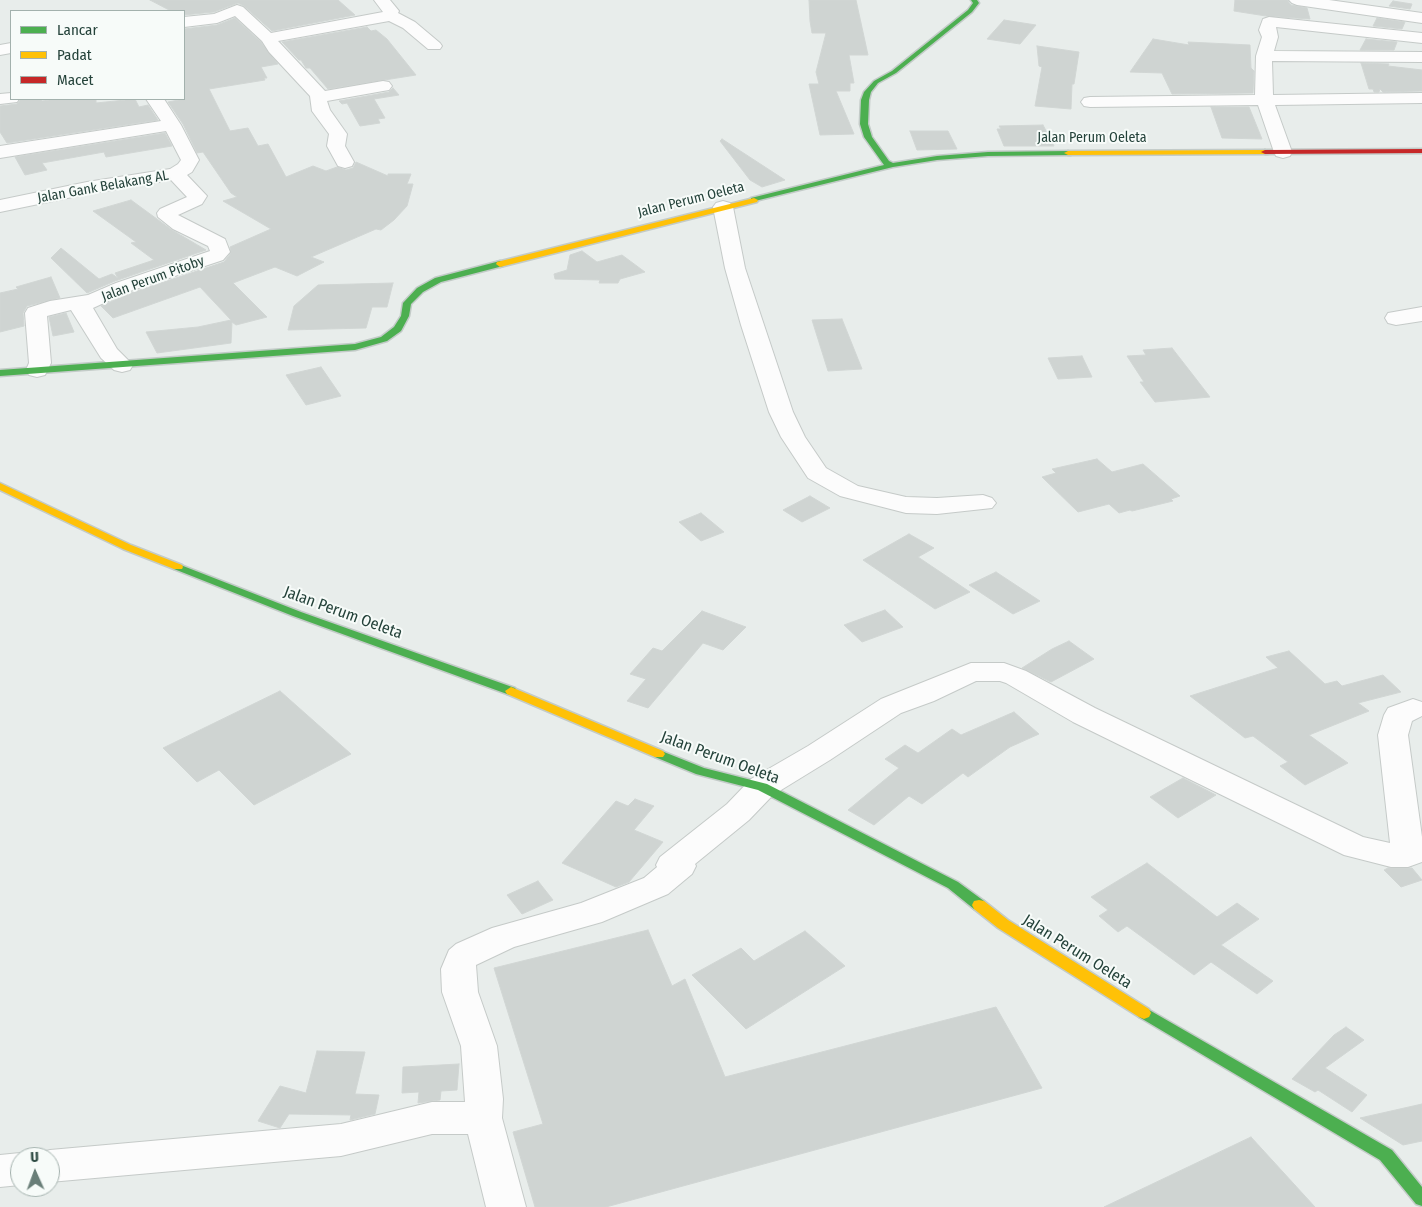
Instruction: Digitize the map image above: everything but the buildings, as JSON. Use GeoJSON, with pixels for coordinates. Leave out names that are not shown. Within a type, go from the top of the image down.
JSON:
{"type":"FeatureCollection","features":[{"type":"Feature","properties":{"kind":"street"},"geometry":{"type":"LineString","coordinates":[[382,0],[392,11],[390,15]]}},
{"type":"Feature","properties":{"kind":"street"},"geometry":{"type":"LineString","coordinates":[[893,165],[886,164],[868,137],[864,124],[865,100],[868,92],[876,82],[894,72],[970,11],[976,3],[974,0]]}},
{"type":"Feature","properties":{"kind":"street"},"geometry":{"type":"LineString","coordinates":[[1297,0],[1354,4],[1422,18]]}},
{"type":"Feature","properties":{"kind":"street"},"geometry":{"type":"LineString","coordinates":[[185,22],[217,18],[236,5],[319,95],[321,111],[338,134],[336,146],[345,162]]}},
{"type":"Feature","properties":{"kind":"street"},"geometry":{"type":"LineString","coordinates":[[268,38],[390,15],[409,25],[434,46]]}},
{"type":"Feature","properties":{"kind":"street"},"geometry":{"type":"LineString","coordinates":[[1283,152],[1264,99],[1264,56],[1270,37],[1268,25],[1272,21],[1422,38]]}},
{"type":"Feature","properties":{"kind":"street"},"geometry":{"type":"LineString","coordinates":[[1264,56],[1422,57]]}},
{"type":"Feature","properties":{"kind":"street"},"geometry":{"type":"LineString","coordinates":[[318,99],[383,86]]}},
{"type":"Feature","properties":{"kind":"street"},"geometry":{"type":"LineString","coordinates":[[1090,102],[1422,98]]}},
{"type":"Feature","properties":{"kind":"street","name":"Jalan Gank Belakang AL"},"geometry":{"type":"LineString","coordinates":[[0,206],[175,174],[185,168],[190,160],[172,125],[156,100]]}},
{"type":"Feature","properties":{"kind":"street"},"geometry":{"type":"LineString","coordinates":[[0,152],[172,125]]}},
{"type":"Feature","properties":{"kind":"street","name":"Jalan Perum Oeleta"},"geometry":{"type":"LineString","coordinates":[[0,373],[354,347],[384,339],[398,329],[405,316],[407,303],[420,290],[438,280],[893,165],[936,158],[988,154],[1422,151]]}},
{"type":"Feature","properties":{"kind":"street","name":"Jalan Perum Pitoby"},"geometry":{"type":"LineString","coordinates":[[122,365],[109,353],[82,309],[82,305],[123,287],[216,256],[220,252],[218,243],[168,218],[167,213],[195,200],[197,196],[175,174]]}},
{"type":"Feature","properties":{"kind":"street"},"geometry":{"type":"LineString","coordinates":[[723,208],[735,268],[781,412],[793,437],[817,473],[849,491],[906,504],[937,506],[983,503]]}},
{"type":"Feature","properties":{"kind":"street"},"geometry":{"type":"LineString","coordinates":[[37,370],[40,363],[36,313],[50,307],[83,300],[94,300]]}},
{"type":"Feature","properties":{"kind":"street"},"geometry":{"type":"LineString","coordinates":[[1396,318],[1422,314]]}},
{"type":"Feature","properties":{"kind":"street","name":"Jalan Perum Oeleta"},"geometry":{"type":"LineString","coordinates":[[0,486],[127,547],[288,611],[505,688],[700,771],[762,787],[953,885],[1003,924],[1138,1009],[1386,1155],[1422,1199]]}},
{"type":"Feature","properties":{"kind":"street"},"geometry":{"type":"LineString","coordinates":[[506,1207],[483,1118],[484,1099],[479,1046],[460,992],[458,969],[461,959],[468,953],[504,937],[590,913],[656,886],[680,866],[672,866],[738,812],[762,787],[819,753],[891,706],[924,694],[971,672],[1004,672],[1084,715],[1328,835],[1368,851],[1391,855],[1415,852],[1393,735],[1399,715],[1414,709]]}},
{"type":"Feature","properties":{"kind":"street"},"geometry":{"type":"LineString","coordinates":[[60,1165],[341,1140],[432,1118],[483,1118]]}},
{"type":"Feature","properties":{"kind":"traffic: fast"},"geometry":{"type":"LineString","coordinates":[[893,165],[886,163],[868,137],[864,124],[865,100],[868,92],[876,82],[894,72],[970,11],[976,3],[974,0]]}},
{"type":"Feature","properties":{"kind":"traffic: fast"},"geometry":{"type":"LineString","coordinates":[[754,200],[893,165],[937,158],[988,154],[1068,153]]}},
{"type":"Feature","properties":{"kind":"traffic: fast"},"geometry":{"type":"LineString","coordinates":[[0,373],[355,347],[384,339],[398,329],[405,316],[407,303],[420,290],[438,280],[500,264]]}},
{"type":"Feature","properties":{"kind":"traffic: fast"},"geometry":{"type":"LineString","coordinates":[[178,567],[297,614],[511,691]]}},
{"type":"Feature","properties":{"kind":"traffic: fast"},"geometry":{"type":"LineString","coordinates":[[659,754],[700,771],[762,787],[953,885],[979,905]]}},
{"type":"Feature","properties":{"kind":"traffic: fast"},"geometry":{"type":"LineString","coordinates":[[1144,1013],[1386,1155],[1422,1199]]}},
{"type":"Feature","properties":{"kind":"traffic: slow"},"geometry":{"type":"LineString","coordinates":[[1068,153],[1265,152]]}},
{"type":"Feature","properties":{"kind":"traffic: slow"},"geometry":{"type":"LineString","coordinates":[[500,264],[754,200]]}},
{"type":"Feature","properties":{"kind":"traffic: slow"},"geometry":{"type":"LineString","coordinates":[[0,486],[127,547],[178,567]]}},
{"type":"Feature","properties":{"kind":"traffic: slow"},"geometry":{"type":"LineString","coordinates":[[511,691],[659,754]]}},
{"type":"Feature","properties":{"kind":"traffic: slow"},"geometry":{"type":"LineString","coordinates":[[979,905],[1003,924],[1144,1013]]}},
{"type":"Feature","properties":{"kind":"traffic: jam"},"geometry":{"type":"LineString","coordinates":[[1265,152],[1422,151]]}}]}
